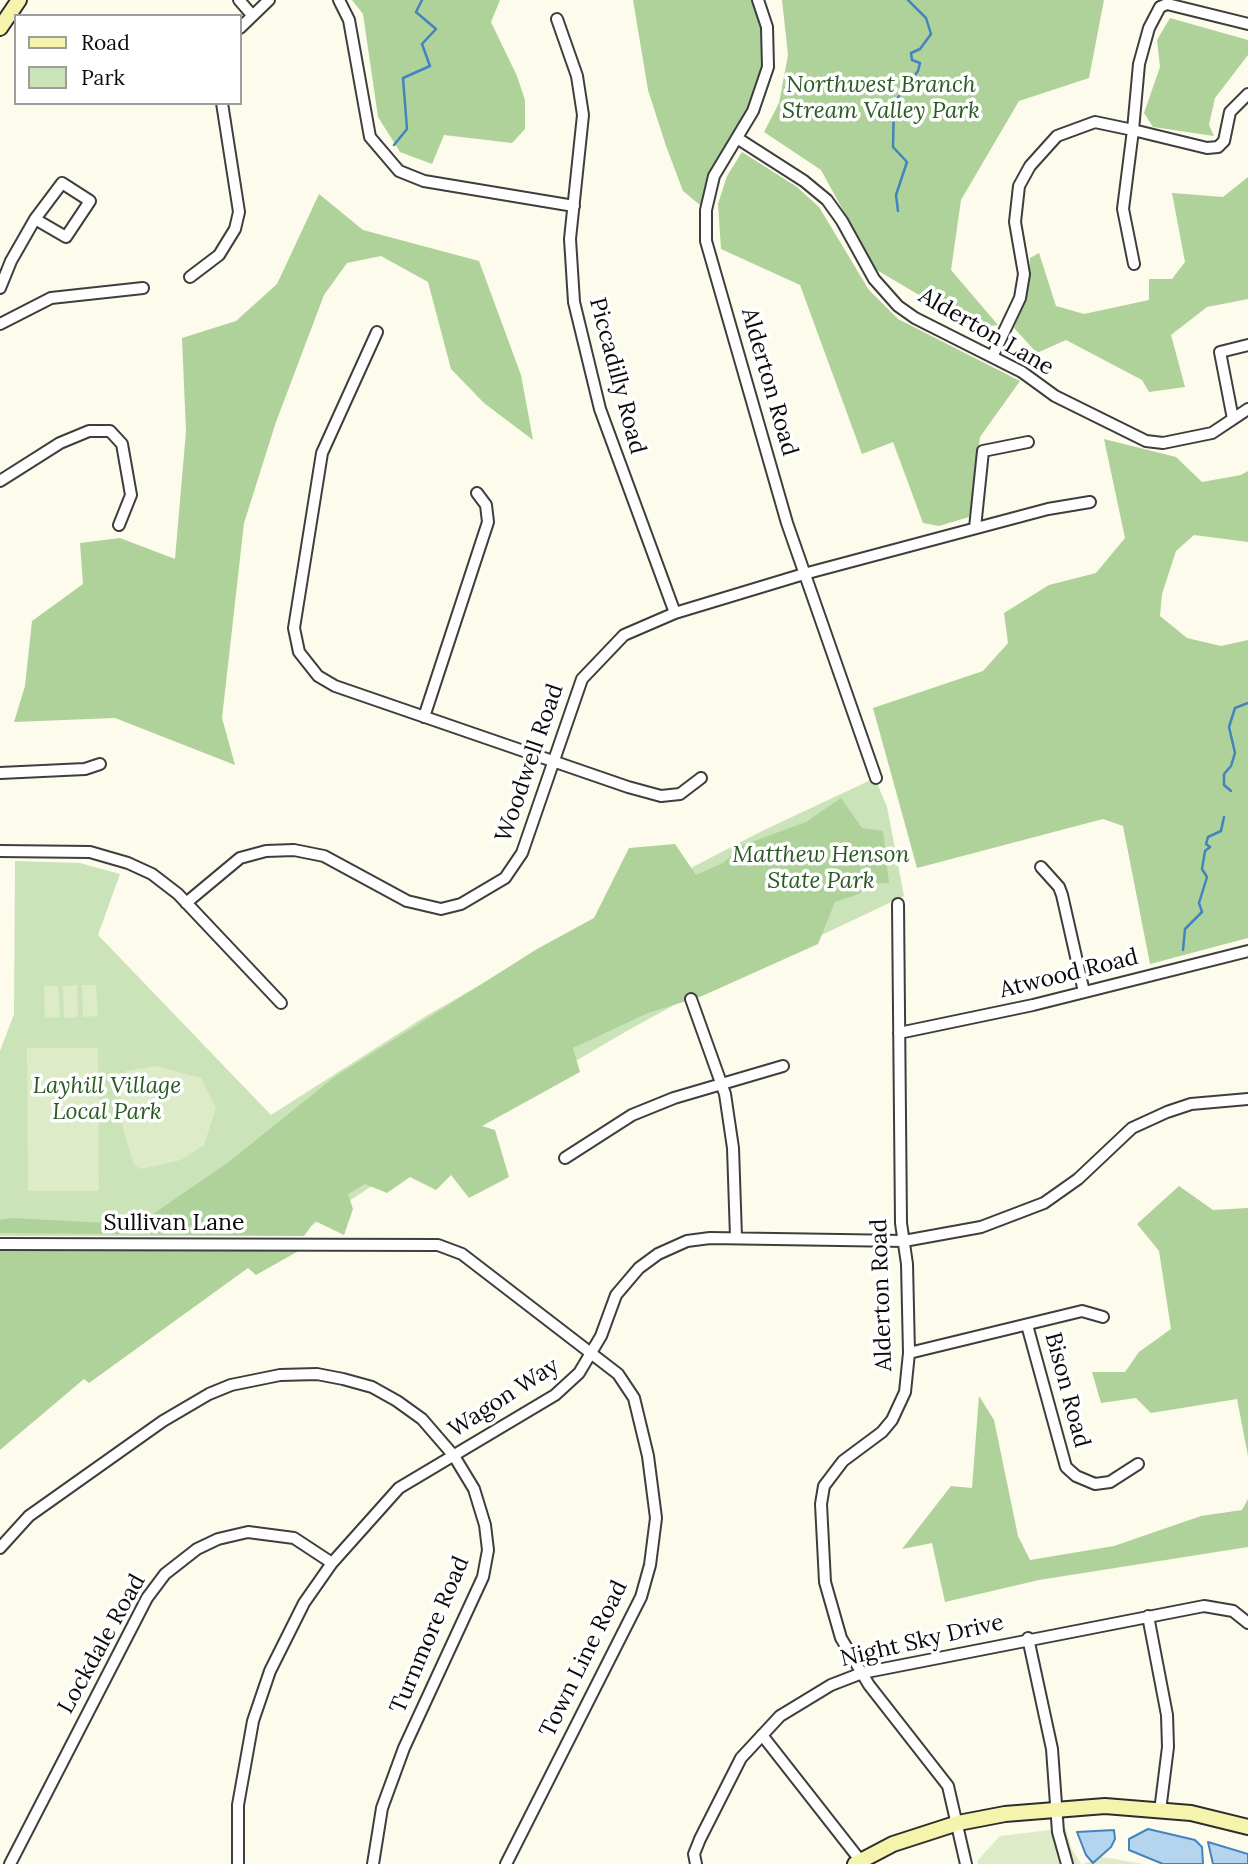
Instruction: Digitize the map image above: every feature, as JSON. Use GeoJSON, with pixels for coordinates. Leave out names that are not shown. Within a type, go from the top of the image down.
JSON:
{"type":"FeatureCollection","features":[{"type":"Feature","properties":{"kind":"street"},"geometry":{"type":"LineString","coordinates":[[0,27],[19,0]]}},
{"type":"Feature","properties":{"kind":"street"},"geometry":{"type":"LineString","coordinates":[[239,0],[252,15]]}},
{"type":"Feature","properties":{"kind":"street"},"geometry":{"type":"LineString","coordinates":[[242,25],[269,0]]}},
{"type":"Feature","properties":{"kind":"street"},"geometry":{"type":"LineString","coordinates":[[339,0],[349,20],[370,136],[399,171],[424,181],[574,206]]}},
{"type":"Feature","properties":{"kind":"street","name":"Alderton Road"},"geometry":{"type":"LineString","coordinates":[[758,0],[767,27],[768,67],[762,93],[714,176],[709,192],[706,241],[804,574],[876,778]]}},
{"type":"Feature","properties":{"kind":"street"},"geometry":{"type":"LineString","coordinates":[[1134,264],[1123,209],[1139,64],[1149,28],[1160,7],[1167,4],[1248,24]]}},
{"type":"Feature","properties":{"kind":"street","name":"Piccadilly Road"},"geometry":{"type":"LineString","coordinates":[[557,19],[577,76],[583,115],[571,271],[584,348],[620,470],[675,612]]}},
{"type":"Feature","properties":{"kind":"street"},"geometry":{"type":"LineString","coordinates":[[992,357],[1020,298],[1024,274],[1014,222],[1019,186],[1030,166],[1057,136],[1080,125],[1094,122],[1194,146],[1218,147],[1224,141],[1230,112],[1248,94]]}},
{"type":"Feature","properties":{"kind":"street"},"geometry":{"type":"LineString","coordinates":[[190,277],[219,255],[235,229],[239,212],[222,105]]}},
{"type":"Feature","properties":{"kind":"street","name":"Alderton Lane"},"geometry":{"type":"LineString","coordinates":[[737,138],[804,181],[827,200],[842,221],[874,279],[898,306],[915,318],[1023,372],[1055,396],[1146,441],[1163,443],[1212,433],[1248,409]]}},
{"type":"Feature","properties":{"kind":"street"},"geometry":{"type":"LineString","coordinates":[[0,288],[11,261],[36,219],[62,183],[90,201],[66,237],[36,219]]}},
{"type":"Feature","properties":{"kind":"street"},"geometry":{"type":"LineString","coordinates":[[1,321],[51,298],[143,288]]}},
{"type":"Feature","properties":{"kind":"street"},"geometry":{"type":"LineString","coordinates":[[377,332],[322,453],[294,636],[299,652],[317,676],[335,686],[661,796],[680,794],[701,778]]}},
{"type":"Feature","properties":{"kind":"street"},"geometry":{"type":"LineString","coordinates":[[1233,419],[1220,352],[1248,345]]}},
{"type":"Feature","properties":{"kind":"street"},"geometry":{"type":"LineString","coordinates":[[0,481],[60,443],[89,431],[110,431],[122,444],[131,495],[119,525]]}},
{"type":"Feature","properties":{"kind":"street"},"geometry":{"type":"LineString","coordinates":[[975,528],[983,451],[1028,442]]}},
{"type":"Feature","properties":{"kind":"street"},"geometry":{"type":"LineString","coordinates":[[424,717],[488,522],[485,505],[477,493]]}},
{"type":"Feature","properties":{"kind":"street","name":"Woodwell Road"},"geometry":{"type":"LineString","coordinates":[[186,903],[240,858],[266,851],[294,850],[324,856],[407,901],[441,909],[461,904],[487,890],[512,869],[522,853],[582,679],[624,635],[675,612],[804,574],[1048,509],[1090,502]]}},
{"type":"Feature","properties":{"kind":"street"},"geometry":{"type":"LineString","coordinates":[[0,772],[85,769],[100,764]]}},
{"type":"Feature","properties":{"kind":"street"},"geometry":{"type":"LineString","coordinates":[[0,851],[90,852],[152,874],[186,903],[281,1003]]}},
{"type":"Feature","properties":{"kind":"street"},"geometry":{"type":"LineString","coordinates":[[1041,867],[1059,887],[1062,895],[1084,992]]}},
{"type":"Feature","properties":{"kind":"street","name":"Alderton Road"},"geometry":{"type":"LineString","coordinates":[[898,904],[901,1223],[909,1353],[905,1392],[892,1420],[833,1472],[824,1486],[821,1504],[829,1604],[841,1638],[879,1699],[940,1771],[948,1786],[967,1864]]}},
{"type":"Feature","properties":{"kind":"street","name":"Atwood Road"},"geometry":{"type":"LineString","coordinates":[[899,1034],[1248,951]]}},
{"type":"Feature","properties":{"kind":"street"},"geometry":{"type":"LineString","coordinates":[[691,999],[722,1083],[733,1148],[736,1237]]}},
{"type":"Feature","properties":{"kind":"street"},"geometry":{"type":"LineString","coordinates":[[565,1158],[632,1115],[722,1083],[783,1066]]}},
{"type":"Feature","properties":{"kind":"street","name":"Wagon Way"},"geometry":{"type":"LineString","coordinates":[[238,1864],[238,1805],[253,1721],[270,1671],[289,1630],[332,1563],[399,1488],[555,1395],[579,1373],[592,1354],[616,1295],[639,1268],[687,1241],[736,1237],[904,1241],[981,1227],[1044,1203],[1078,1179],[1132,1128],[1191,1104],[1248,1099]]}},
{"type":"Feature","properties":{"kind":"street","name":"Sullivan Lane"},"geometry":{"type":"LineString","coordinates":[[0,1244],[347,1247],[438,1245],[462,1254],[592,1354]]}},
{"type":"Feature","properties":{"kind":"street"},"geometry":{"type":"LineString","coordinates":[[909,1353],[1082,1311],[1103,1317]]}},
{"type":"Feature","properties":{"kind":"street","name":"Bison Road"},"geometry":{"type":"LineString","coordinates":[[1027,1325],[1066,1467],[1076,1476],[1095,1484],[1110,1482],[1138,1464]]}},
{"type":"Feature","properties":{"kind":"street","name":"Town Line Road"},"geometry":{"type":"LineString","coordinates":[[506,1864],[641,1597],[654,1546],[656,1518],[648,1456],[634,1398],[618,1374],[592,1354]]}},
{"type":"Feature","properties":{"kind":"street","name":"Turnmore Road"},"geometry":{"type":"LineString","coordinates":[[0,1548],[29,1516],[163,1421],[209,1394],[248,1380],[280,1375],[317,1374],[372,1387],[422,1419],[454,1456],[474,1489],[485,1525],[488,1550],[483,1577],[404,1748],[382,1808],[373,1864]]}},
{"type":"Feature","properties":{"kind":"street","name":"Lockdale Road"},"geometry":{"type":"LineString","coordinates":[[10,1864],[147,1598],[165,1574],[197,1549],[218,1539],[248,1532],[278,1533],[294,1538],[332,1563]]}},
{"type":"Feature","properties":{"kind":"street","name":"Night Sky Drive"},"geometry":{"type":"LineString","coordinates":[[696,1864],[694,1854],[700,1839],[741,1758],[780,1716],[805,1699],[862,1673],[1028,1638],[1204,1606],[1220,1606],[1233,1611],[1248,1623]]}},
{"type":"Feature","properties":{"kind":"street"},"geometry":{"type":"LineString","coordinates":[[1148,1616],[1167,1715],[1168,1747],[1160,1811]]}},
{"type":"Feature","properties":{"kind":"street"},"geometry":{"type":"LineString","coordinates":[[1028,1638],[1052,1749],[1056,1807],[1067,1864]]}},
{"type":"Feature","properties":{"kind":"street"},"geometry":{"type":"LineString","coordinates":[[762,1735],[857,1862],[893,1844],[958,1823],[1015,1813],[1030,1805],[1056,1807],[1079,1802],[1098,1807],[1191,1813],[1248,1827]]}},
{"type":"Feature","properties":{"kind":"street"},"geometry":{"type":"LineString","coordinates":[[1226,1822],[1233,1818],[1248,1819]]}},
{"type":"Feature","properties":{"kind":"green space"},"geometry":{"type":"Polygon","coordinates":[[[352,0],[500,0],[491,22],[517,76],[525,100],[525,129],[512,143],[444,135],[432,164],[400,152],[378,117],[363,14],[352,0]]]}},
{"type":"Feature","properties":{"kind":"green space","name":"Northwest Branch Stream Valley Park"},"geometry":{"type":"Polygon","coordinates":[[[633,0],[758,0],[767,27],[762,93],[726,155],[706,210],[683,191],[666,146],[648,90],[633,0]]]}},
{"type":"Feature","properties":{"kind":"green space","name":"Northwest Branch Stream Valley Park"},"geometry":{"type":"Polygon","coordinates":[[[782,0],[1104,0],[1089,78],[1019,101],[961,200],[951,270],[998,325],[975,328],[875,269],[821,170],[764,132],[779,103],[788,55],[782,0]]]}},
{"type":"Feature","properties":{"kind":"green space"},"geometry":{"type":"Polygon","coordinates":[[[1170,18],[1248,40],[1248,55],[1215,98],[1209,125],[1214,136],[1153,127],[1144,113],[1160,67],[1157,40],[1170,18]]]}},
{"type":"Feature","properties":{"kind":"green space"},"geometry":{"type":"Polygon","coordinates":[[[742,152],[797,187],[819,207],[869,290],[898,319],[1020,381],[980,437],[969,517],[939,526],[923,523],[893,442],[862,454],[800,285],[721,249],[718,204],[727,176],[742,152]]]}},
{"type":"Feature","properties":{"kind":"green space"},"geometry":{"type":"Polygon","coordinates":[[[1248,177],[1248,299],[1207,307],[1171,335],[1185,387],[1149,392],[1142,380],[1066,340],[1037,353],[1014,328],[1027,294],[1030,258],[1039,253],[1056,306],[1084,314],[1149,300],[1149,279],[1172,279],[1185,262],[1172,193],[1223,197],[1248,177]]]}},
{"type":"Feature","properties":{"kind":"green space"},"geometry":{"type":"Polygon","coordinates":[[[319,194],[363,230],[479,261],[521,375],[533,440],[484,403],[451,369],[428,282],[381,256],[347,263],[324,295],[276,422],[244,523],[222,718],[235,765],[115,718],[14,722],[25,686],[32,621],[83,584],[80,543],[120,538],[175,559],[186,431],[182,338],[236,321],[277,284],[319,194]]]}},
{"type":"Feature","properties":{"kind":"green space","name":"Matthew Henson State Park"},"geometry":{"type":"Polygon","coordinates":[[[1104,439],[1176,457],[1202,482],[1241,475],[1248,471],[1248,542],[1194,535],[1176,551],[1162,594],[1160,616],[1187,638],[1221,646],[1248,640],[1248,938],[1150,964],[1123,826],[1103,819],[917,868],[873,708],[983,671],[1008,643],[1004,613],[1049,585],[1096,573],[1125,538],[1104,439]]]}},
{"type":"Feature","properties":{"kind":"green space","name":"Matthew Henson State Park"},"geometry":{"type":"Polygon","coordinates":[[[875,778],[887,807],[904,896],[678,1003],[632,1028],[454,1132],[296,1236],[0,1236],[0,1051],[14,1014],[15,861],[80,863],[120,874],[98,935],[271,1115],[426,1016],[616,907],[762,831],[875,778]]]}},
{"type":"Feature","properties":{"kind":"green space","name":"Matthew Henson State Park"},"geometry":{"type":"Polygon","coordinates":[[[841,798],[862,828],[883,831],[889,883],[869,884],[859,894],[835,902],[818,944],[702,996],[648,1013],[573,1048],[580,1072],[482,1126],[495,1130],[509,1177],[469,1198],[451,1175],[436,1190],[410,1177],[387,1193],[365,1184],[348,1194],[353,1209],[344,1235],[315,1221],[304,1236],[0,1233],[0,1220],[12,1218],[107,1223],[143,1221],[230,1161],[333,1078],[537,949],[594,918],[629,848],[675,844],[696,875],[723,863],[743,845],[806,822],[841,798]]]}},
{"type":"Feature","properties":{"kind":"green space"},"geometry":{"type":"Polygon","coordinates":[[[77,985],[78,1017],[64,1018],[63,986],[77,985]]]}},
{"type":"Feature","properties":{"kind":"green space"},"geometry":{"type":"Polygon","coordinates":[[[82,985],[96,985],[98,1016],[83,1017],[82,985]]]}},
{"type":"Feature","properties":{"kind":"green space"},"geometry":{"type":"Polygon","coordinates":[[[44,986],[58,986],[60,1017],[45,1018],[44,986]]]}},
{"type":"Feature","properties":{"kind":"green space"},"geometry":{"type":"Polygon","coordinates":[[[27,1048],[98,1048],[99,1191],[28,1191],[27,1048]]]}},
{"type":"Feature","properties":{"kind":"green space"},"geometry":{"type":"Polygon","coordinates":[[[156,1066],[201,1078],[216,1108],[204,1145],[181,1160],[141,1169],[134,1165],[123,1129],[120,1091],[126,1071],[156,1066]]]}},
{"type":"Feature","properties":{"kind":"green space"},"geometry":{"type":"Polygon","coordinates":[[[1179,1186],[1213,1210],[1248,1208],[1248,1456],[1237,1399],[1151,1413],[1136,1398],[1101,1403],[1092,1372],[1125,1372],[1139,1352],[1171,1329],[1159,1251],[1137,1224],[1179,1186]]]}},
{"type":"Feature","properties":{"kind":"green space"},"geometry":{"type":"Polygon","coordinates":[[[302,1249],[256,1275],[248,1268],[89,1383],[84,1379],[0,1450],[0,1251],[302,1249]]]}},
{"type":"Feature","properties":{"kind":"green space"},"geometry":{"type":"Polygon","coordinates":[[[979,1396],[994,1420],[1018,1536],[1030,1560],[1114,1546],[1201,1516],[1242,1510],[1248,1499],[1248,1547],[1039,1580],[945,1602],[932,1543],[902,1549],[951,1486],[972,1488],[979,1396]]]}},
{"type":"Feature","properties":{"kind":"green space"},"geometry":{"type":"Polygon","coordinates":[[[1066,1828],[1071,1848],[1081,1864],[978,1864],[977,1861],[1000,1836],[1066,1828]]]}},
{"type":"Feature","properties":{"kind":"green space"},"geometry":{"type":"Polygon","coordinates":[[[1102,1857],[1144,1864],[1083,1864],[1102,1857]]]}},
{"type":"Feature","properties":{"kind":"water"},"geometry":{"type":"Polygon","coordinates":[[[1148,1829],[1195,1840],[1202,1847],[1203,1864],[1163,1864],[1129,1850],[1129,1839],[1148,1829]]]}},
{"type":"Feature","properties":{"kind":"water"},"geometry":{"type":"Polygon","coordinates":[[[1114,1830],[1115,1839],[1111,1847],[1093,1863],[1086,1855],[1077,1832],[1114,1830]]]}},
{"type":"Feature","properties":{"kind":"water"},"geometry":{"type":"Polygon","coordinates":[[[1208,1842],[1248,1854],[1248,1864],[1213,1864],[1208,1842]]]}},
{"type":"Feature","properties":{"kind":"waterway"},"geometry":{"type":"LineString","coordinates":[[394,145],[407,129],[403,78],[430,66],[422,44],[436,29],[416,12],[422,0]]}},
{"type":"Feature","properties":{"kind":"waterway"},"geometry":{"type":"LineString","coordinates":[[898,211],[896,195],[907,162],[893,147],[894,103],[918,71],[920,63],[912,60],[911,53],[920,49],[931,34],[926,18],[908,0]]}},
{"type":"Feature","properties":{"kind":"waterway"},"geometry":{"type":"LineString","coordinates":[[1231,791],[1224,785],[1224,774],[1231,766],[1235,753],[1229,727],[1235,708],[1248,703]]}},
{"type":"Feature","properties":{"kind":"waterway"},"geometry":{"type":"LineString","coordinates":[[1183,950],[1185,929],[1202,912],[1199,903],[1207,877],[1202,869],[1205,851],[1210,847],[1206,844],[1208,837],[1221,831],[1224,817]]}},
{"type":"Feature","properties":{"kind":"park label","name":"Layhill Village Local Park"},"geometry":{"type":"Point","coordinates":[107,1099]}}]}
